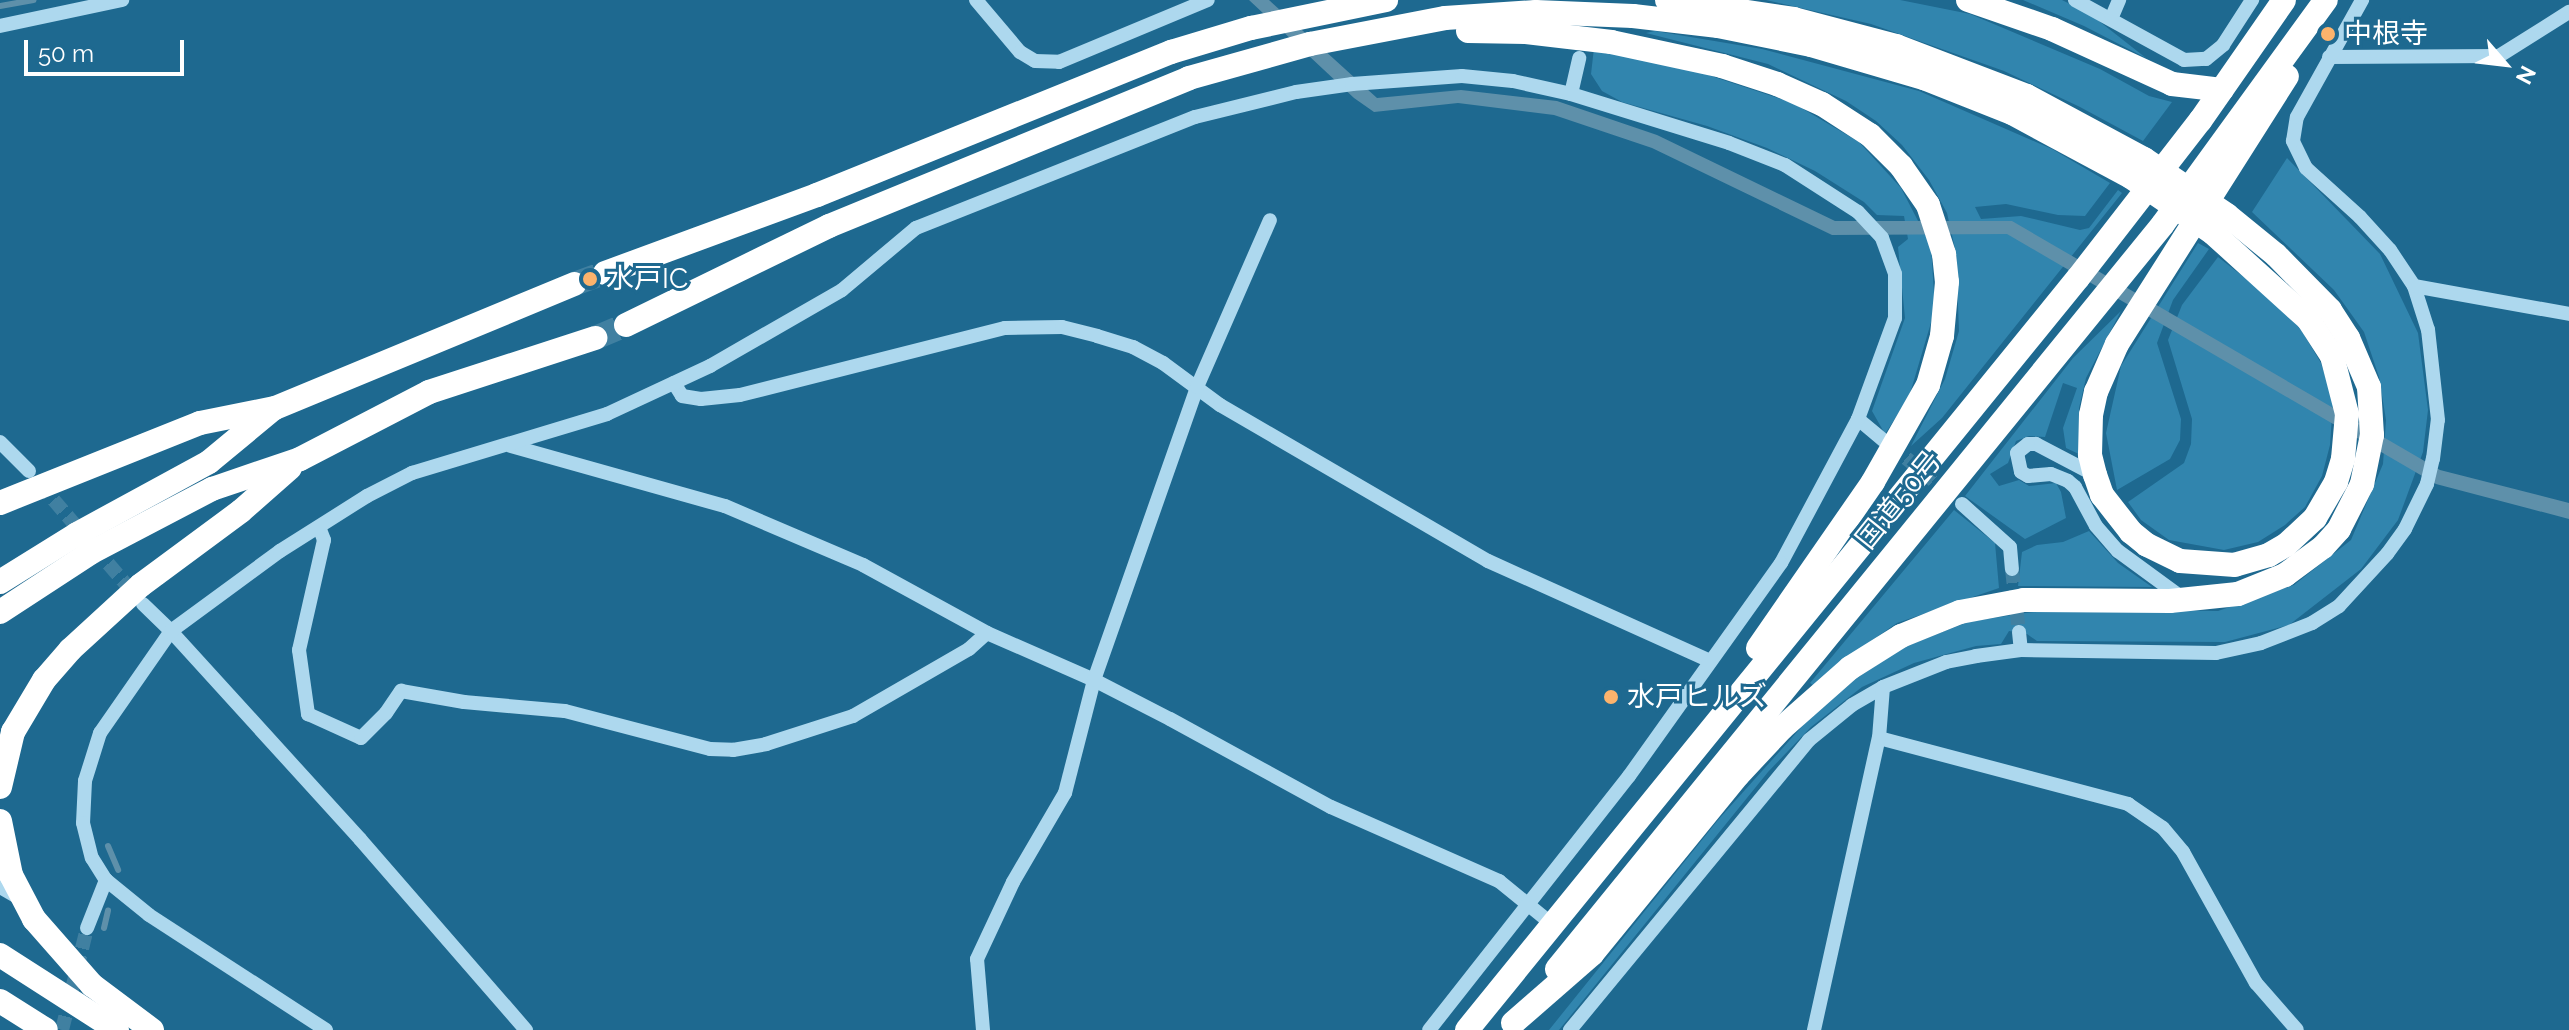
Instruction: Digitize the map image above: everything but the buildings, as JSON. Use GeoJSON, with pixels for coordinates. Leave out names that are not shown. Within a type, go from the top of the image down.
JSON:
{"type":"FeatureCollection","features":[{"type":"Feature","properties":{"kind":"highway"},"geometry":{"type":"LineString","coordinates":[[605,273],[817,195],[1171,52],[1251,28],[1386,0]]}},
{"type":"Feature","properties":{"kind":"highway"},"geometry":{"type":"LineString","coordinates":[[1510,1026],[1592,954],[1738,775],[1782,728],[1816,695],[1877,651],[1901,636],[1960,612],[2024,600],[2186,600],[2238,594],[2305,563],[2339,529],[2362,484],[2369,459],[2372,411],[2369,387],[2348,338],[2308,284],[2027,96],[1896,46],[1794,19],[1667,0]]}},
{"type":"Feature","properties":{"kind":"highway"},"geometry":{"type":"LineString","coordinates":[[1968,0],[2052,29],[2172,84],[2222,90]]}},
{"type":"Feature","properties":{"kind":"highway","name":"国道50号"},"geometry":{"type":"LineString","coordinates":[[1467,1030],[2078,278],[2222,90],[2284,0]]}},
{"type":"Feature","properties":{"kind":"highway"},"geometry":{"type":"LineString","coordinates":[[2220,224],[2308,319],[2332,356],[2347,414],[2343,459],[2336,482],[2315,518],[2286,545],[2251,561],[2217,565],[2180,561],[2147,545],[2115,514],[2095,475],[2090,455],[2091,415],[2096,392],[2117,344],[2273,103],[2326,0]]}},
{"type":"Feature","properties":{"kind":"highway","name":"国道50号"},"geometry":{"type":"LineString","coordinates":[[1510,1026],[2163,224],[2326,0]]}},
{"type":"Feature","properties":{"kind":"highway"},"geometry":{"type":"LineString","coordinates":[[626,325],[829,226],[1189,78],[1310,44],[1445,18],[1536,12],[1676,20],[1763,35],[1924,78],[2137,168]]}},
{"type":"Feature","properties":{"kind":"highway"},"geometry":{"type":"LineString","coordinates":[[1389,31],[1488,30],[1570,37],[1666,53],[1751,75],[1800,93],[1870,135],[1901,166],[1928,205],[1944,254],[1947,282],[1942,336],[1928,385],[1873,482],[1802,582],[1680,767]]}},
{"type":"Feature","properties":{"kind":"highway"},"geometry":{"type":"LineString","coordinates":[[0,503],[200,423],[275,408],[574,284]]}},
{"type":"Feature","properties":{"kind":"highway"},"geometry":{"type":"LineString","coordinates":[[0,612],[90,553],[160,513],[212,489],[300,459],[429,392],[595,338]]}},
{"type":"Feature","properties":{"kind":"highway"},"geometry":{"type":"LineString","coordinates":[[0,582],[77,534],[209,462],[275,408]]}},
{"type":"Feature","properties":{"kind":"highway"},"geometry":{"type":"LineString","coordinates":[[0,787],[13,732],[27,706],[70,650],[141,585],[241,511],[300,459]]}},
{"type":"Feature","properties":{"kind":"highway"},"geometry":{"type":"LineString","coordinates":[[0,821],[11,893],[66,958],[104,995],[152,1030]]}},
{"type":"Feature","properties":{"kind":"highway"},"geometry":{"type":"LineString","coordinates":[[0,955],[117,1030]]}},
{"type":"Feature","properties":{"kind":"highway"},"geometry":{"type":"LineString","coordinates":[[0,1001],[46,1030]]}},
{"type":"Feature","properties":{"kind":"highway"},"geometry":{"type":"LineString","coordinates":[[0,1014],[28,1030]]}},
{"type":"Feature","properties":{"kind":"street"},"geometry":{"type":"LineString","coordinates":[[0,26],[122,0]]}},
{"type":"Feature","properties":{"kind":"street"},"geometry":{"type":"LineString","coordinates":[[976,0],[1020,52],[1035,61],[1059,62],[1208,0]]}},
{"type":"Feature","properties":{"kind":"street"},"geometry":{"type":"LineString","coordinates":[[2075,0],[2184,60],[2206,59],[2223,45],[2252,0]]}},
{"type":"Feature","properties":{"kind":"street"},"geometry":{"type":"LineString","coordinates":[[2111,19],[2119,0]]}},
{"type":"Feature","properties":{"kind":"street"},"geometry":{"type":"LineString","coordinates":[[1570,1030],[1809,740],[1852,705],[1883,687],[1946,662],[2021,650],[2216,653],[2261,643],[2301,628],[2339,606],[2405,529],[2427,484],[2438,420],[2428,330],[2414,286],[2360,217],[2306,168],[2293,141],[2297,117],[2362,0]]}},
{"type":"Feature","properties":{"kind":"street"},"geometry":{"type":"LineString","coordinates":[[2329,57],[2499,56],[2569,12]]}},
{"type":"Feature","properties":{"kind":"street"},"geometry":{"type":"LineString","coordinates":[[1571,94],[1579,58]]}},
{"type":"Feature","properties":{"kind":"street"},"geometry":{"type":"LineString","coordinates":[[326,1030],[193,947],[106,880],[92,858],[83,823],[85,781],[100,733],[171,631],[319,527],[412,473],[511,446],[607,414],[674,383],[842,290],[916,228],[1195,117],[1296,92],[1352,84],[1462,76],[1513,81],[1571,94],[1729,143],[1785,165],[1858,212],[1882,238],[1895,274],[1895,318],[1858,419],[1781,563],[1629,776],[1429,1030]]}},
{"type":"Feature","properties":{"kind":"street"},"geometry":{"type":"LineString","coordinates":[[1000,1030],[982,1028],[977,959],[1013,882],[1065,793],[1094,680],[1197,387],[1270,220]]}},
{"type":"Feature","properties":{"kind":"street"},"geometry":{"type":"LineString","coordinates":[[2414,286],[2494,298],[2569,314]]}},
{"type":"Feature","properties":{"kind":"street"},"geometry":{"type":"LineString","coordinates":[[674,383],[682,396],[701,399],[740,395],[1031,325],[1062,327],[1133,347],[1186,377],[1220,405],[1381,502],[1488,561],[1711,661]]}},
{"type":"Feature","properties":{"kind":"street"},"geometry":{"type":"LineString","coordinates":[[1858,419],[1883,440]]}},
{"type":"Feature","properties":{"kind":"street"},"geometry":{"type":"LineString","coordinates":[[1,440],[29,471]]}},
{"type":"Feature","properties":{"kind":"street"},"geometry":{"type":"LineString","coordinates":[[2095,475],[2036,444],[2028,444],[2017,453],[2021,472],[2028,476],[2051,474],[2068,481],[2107,540],[2186,600]]}},
{"type":"Feature","properties":{"kind":"street"},"geometry":{"type":"LineString","coordinates":[[511,446],[725,506],[863,565],[987,633],[1094,680],[1331,807],[1499,881],[1552,924]]}},
{"type":"Feature","properties":{"kind":"street"},"geometry":{"type":"LineString","coordinates":[[1962,504],[2010,547],[2012,569]]}},
{"type":"Feature","properties":{"kind":"street"},"geometry":{"type":"LineString","coordinates":[[319,527],[324,540],[299,650],[308,714],[361,738],[386,713],[401,691],[464,702],[600,717],[710,749],[733,750],[766,744],[853,716],[969,649],[987,633]]}},
{"type":"Feature","properties":{"kind":"street"},"geometry":{"type":"LineString","coordinates":[[143,604],[360,839],[526,1030]]}},
{"type":"Feature","properties":{"kind":"street"},"geometry":{"type":"LineString","coordinates":[[2019,632],[2021,650]]}},
{"type":"Feature","properties":{"kind":"street"},"geometry":{"type":"LineString","coordinates":[[1814,1030],[1879,738],[1883,687]]}},
{"type":"Feature","properties":{"kind":"street"},"geometry":{"type":"LineString","coordinates":[[1879,738],[2128,804],[2163,828],[2183,852],[2256,983],[2297,1030]]}},
{"type":"Feature","properties":{"kind":"street"},"geometry":{"type":"LineString","coordinates":[[87,928],[106,880]]}},
{"type":"Feature","properties":{"kind":"shaded area"},"geometry":{"type":"Polygon","coordinates":[[[1249,0],[1269,0],[1377,98],[1461,90],[1557,101],[1657,135],[1835,221],[2012,221],[2440,470],[2569,503],[2569,519],[2436,484],[2007,234],[1832,235],[1652,148],[1554,115],[1458,103],[1374,112],[1354,98],[1249,0]]]}},
{"type":"Feature","properties":{"kind":"shaded area"},"geometry":{"type":"Polygon","coordinates":[[[1766,0],[1900,0],[1970,14],[2100,69],[2149,96],[2172,102],[2143,141],[2004,71],[1871,24],[1766,0]]]}},
{"type":"Feature","properties":{"kind":"shaded area"},"geometry":{"type":"Polygon","coordinates":[[[2023,0],[2062,0],[2090,14],[2146,58],[2084,26],[2023,0]]]}},
{"type":"Feature","properties":{"kind":"shaded area"},"geometry":{"type":"Polygon","coordinates":[[[1655,31],[1762,49],[1919,91],[2052,149],[2110,183],[2085,216],[2058,215],[2006,204],[1975,207],[1981,219],[2021,216],[2080,230],[2089,228],[2118,190],[2122,193],[1942,418],[1911,446],[1945,379],[1959,331],[1956,253],[1947,213],[1929,180],[1902,145],[1876,121],[1846,101],[1768,64],[1646,33],[1655,31]]]}},
{"type":"Feature","properties":{"kind":"shaded area"},"geometry":{"type":"Polygon","coordinates":[[[1594,48],[1693,70],[1793,103],[1859,142],[1901,188],[1931,246],[1935,309],[1909,397],[1885,434],[1872,411],[1905,318],[1898,247],[1908,239],[1904,216],[1877,215],[1864,202],[1815,171],[1767,148],[1707,126],[1622,102],[1602,91],[1591,74],[1594,48]]]}},
{"type":"Feature","properties":{"kind":"shaded area"},"geometry":{"type":"Polygon","coordinates":[[[2287,158],[2380,254],[2418,333],[2428,410],[2423,452],[2398,520],[2361,569],[2289,625],[2225,642],[2037,641],[2027,634],[2009,631],[2001,644],[1976,646],[1914,663],[1862,687],[1811,727],[1768,772],[1559,1030],[1549,1030],[1718,820],[1806,722],[1857,678],[1902,648],[1968,622],[2025,613],[2061,609],[2218,611],[2294,585],[2351,540],[2383,464],[2386,420],[2379,377],[2364,332],[2334,290],[2252,212],[2287,158]]]}},
{"type":"Feature","properties":{"kind":"shaded area"},"geometry":{"type":"Polygon","coordinates":[[[2198,243],[2209,249],[2173,300],[2157,343],[2181,419],[2180,440],[2170,459],[2117,490],[2106,433],[2121,366],[2198,243]]]}},
{"type":"Feature","properties":{"kind":"shaded area"},"geometry":{"type":"Polygon","coordinates":[[[2218,257],[2267,295],[2300,328],[2321,363],[2333,402],[2330,445],[2322,476],[2305,507],[2285,525],[2258,542],[2224,550],[2169,540],[2141,520],[2128,502],[2184,463],[2191,444],[2192,419],[2168,340],[2182,305],[2218,257]]]}},
{"type":"Feature","properties":{"kind":"shaded area"},"geometry":{"type":"Polygon","coordinates":[[[2121,311],[2086,378],[2079,408],[2081,455],[2066,448],[2063,428],[2077,388],[2063,383],[2045,437],[2029,436],[2016,441],[2008,463],[1990,474],[1999,486],[2019,480],[2029,486],[2056,483],[2061,492],[2066,518],[2025,539],[1965,496],[2073,358],[2121,311]]]}},
{"type":"Feature","properties":{"kind":"shaded area"},"geometry":{"type":"Polygon","coordinates":[[[1954,510],[1995,543],[1999,588],[1897,623],[1842,661],[1814,686],[1810,683],[1954,510]]]}},
{"type":"Feature","properties":{"kind":"shaded area"},"geometry":{"type":"Polygon","coordinates":[[[2089,531],[2118,563],[2152,587],[2018,586],[2022,552],[2037,545],[2063,542],[2089,531]]]}},
{"type":"Feature","properties":{"kind":"waterway"},"geometry":{"type":"LineString","coordinates":[[0,6],[33,0]]}},
{"type":"Feature","properties":{"kind":"waterway"},"geometry":{"type":"LineString","coordinates":[[108,846],[118,870]]}},
{"type":"Feature","properties":{"kind":"waterway"},"geometry":{"type":"LineString","coordinates":[[104,928],[108,910]]}},
{"type":"Feature","properties":{"kind":"tunnel"},"geometry":{"type":"LineString","coordinates":[[574,284],[605,273]]}},
{"type":"Feature","properties":{"kind":"tunnel"},"geometry":{"type":"LineString","coordinates":[[595,338],[626,325]]}},
{"type":"Feature","properties":{"kind":"tunnel"},"geometry":{"type":"LineString","coordinates":[[1890,445],[1951,495]]}},
{"type":"Feature","properties":{"kind":"tunnel"},"geometry":{"type":"LineString","coordinates":[[40,484],[135,595]]}},
{"type":"Feature","properties":{"kind":"tunnel"},"geometry":{"type":"LineString","coordinates":[[2012,569],[2019,632]]}},
{"type":"Feature","properties":{"kind":"tunnel"},"geometry":{"type":"LineString","coordinates":[[62,1030],[87,928]]}},
{"type":"Feature","properties":{"kind":"place","name":"中根寺"},"geometry":{"type":"Point","coordinates":[2328,34]}},
{"type":"Feature","properties":{"kind":"place","name":"水戸IC"},"geometry":{"type":"Point","coordinates":[590,279]}},
{"type":"Feature","properties":{"kind":"place","name":"水戸ヒルズ"},"geometry":{"type":"Point","coordinates":[1611,697]}}]}
